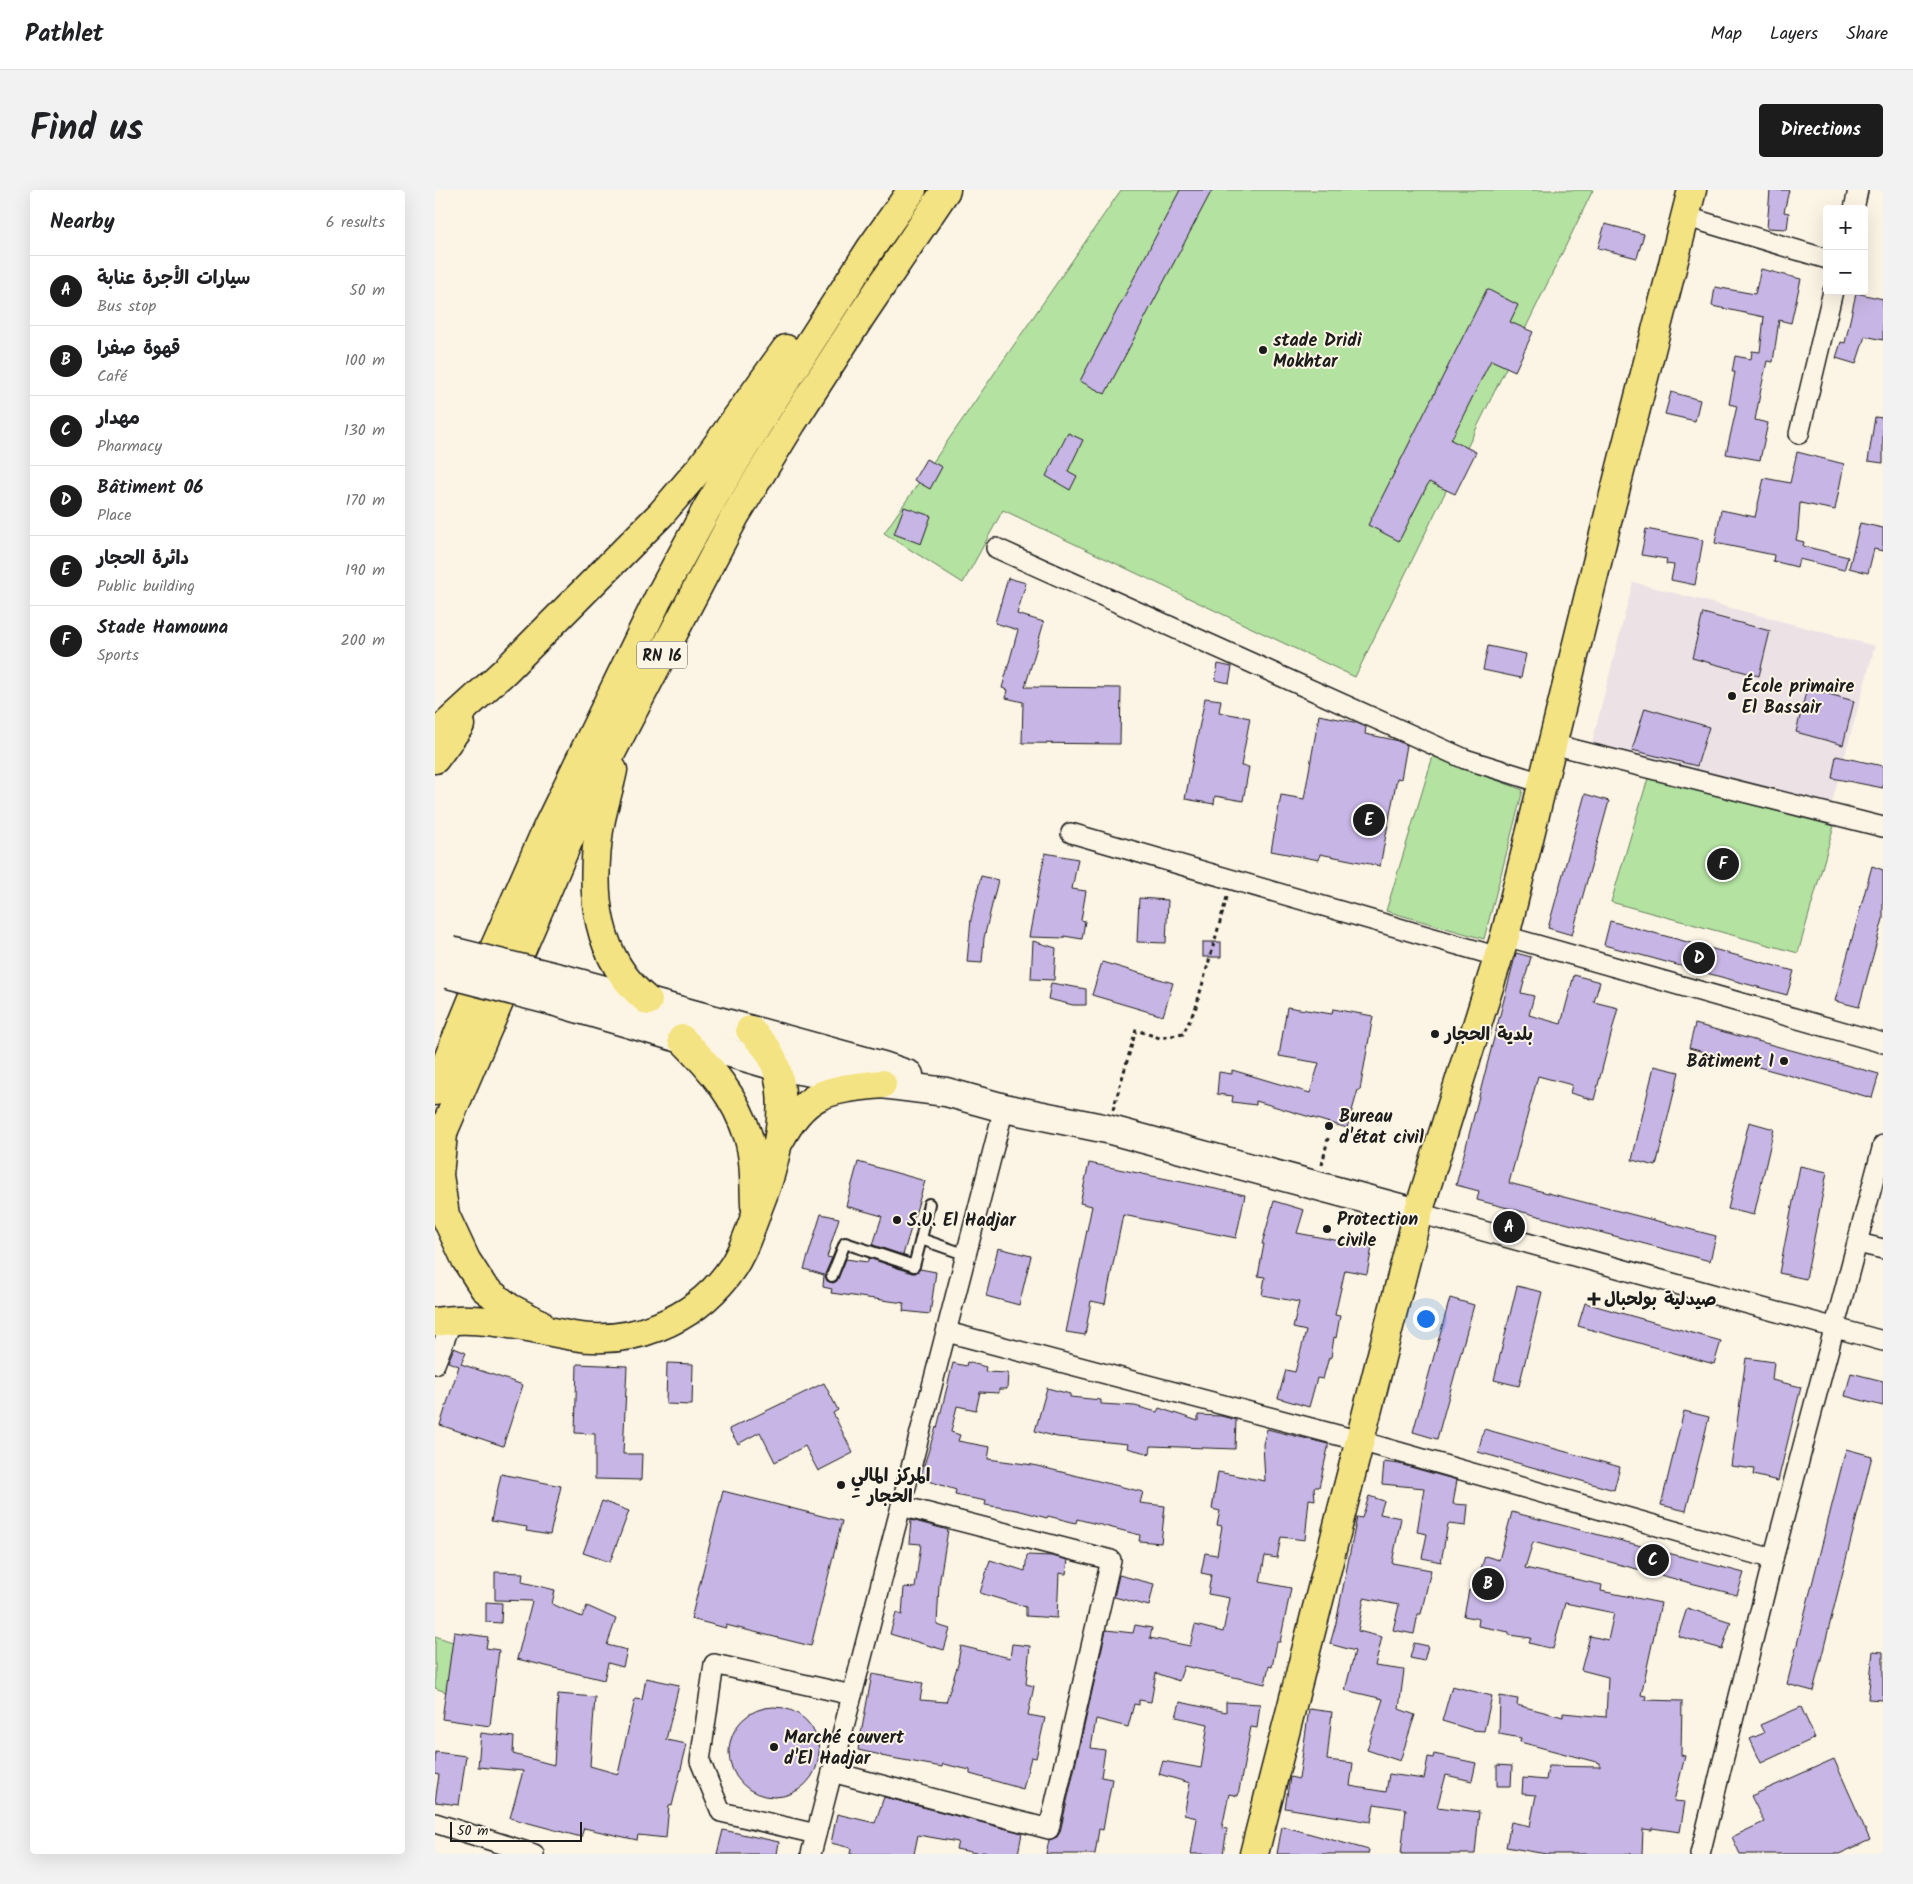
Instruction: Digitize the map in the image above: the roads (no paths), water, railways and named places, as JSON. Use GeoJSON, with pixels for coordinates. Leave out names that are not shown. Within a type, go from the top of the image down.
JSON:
{"type":"FeatureCollection","features":[{"type":"Feature","properties":{"kind":"main road","name":"RN 16"},"geometry":{"type":"LineString","coordinates":[[435,1091],[485,968],[548,826],[658,599],[709,505],[765,413],[871,248],[911,190]]}},
{"type":"Feature","properties":{"kind":"main road","name":"RN 16"},"geometry":{"type":"LineString","coordinates":[[439,1142],[581,809],[735,516],[861,316],[946,190]]}},
{"type":"Feature","properties":{"kind":"main road"},"geometry":{"type":"LineString","coordinates":[[1254,1854],[1418,1213],[1502,946],[1692,190]]}},
{"type":"Feature","properties":{"kind":"main road"},"geometry":{"type":"LineString","coordinates":[[435,735],[506,670],[661,514],[702,466],[829,290],[847,269],[871,248]]}},
{"type":"Feature","properties":{"kind":"main road"},"geometry":{"type":"LineString","coordinates":[[435,759],[506,670]]}},
{"type":"Feature","properties":{"kind":"main road"},"geometry":{"type":"LineString","coordinates":[[620,734],[599,828],[594,874],[597,916],[610,956],[636,991],[648,1001]]}},
{"type":"Feature","properties":{"kind":"main road"},"geometry":{"type":"LineString","coordinates":[[442,961],[560,990],[648,1001],[883,1066],[925,1081],[946,1092]]}},
{"type":"Feature","properties":{"kind":"main road"},"geometry":{"type":"LineString","coordinates":[[560,990],[682,1039],[775,1066],[882,1084],[946,1092],[1004,1108],[1107,1129],[1418,1213]]}},
{"type":"Feature","properties":{"kind":"main road"},"geometry":{"type":"LineString","coordinates":[[443,1321],[474,1320],[553,1331],[581,1337],[617,1337],[653,1329],[679,1317],[713,1291],[728,1275],[749,1237],[771,1175],[779,1141],[782,1110],[775,1066],[768,1050],[750,1030]]}},
{"type":"Feature","properties":{"kind":"main road"},"geometry":{"type":"LineString","coordinates":[[682,1039],[718,1078],[740,1115],[749,1137],[755,1216]]}},
{"type":"Feature","properties":{"kind":"main road"},"geometry":{"type":"LineString","coordinates":[[779,1141],[795,1114],[815,1098],[831,1092],[882,1084]]}},
{"type":"Feature","properties":{"kind":"main road"},"geometry":{"type":"LineString","coordinates":[[439,1142],[439,1175],[445,1215],[466,1260],[484,1288],[510,1308],[553,1331]]}},
{"type":"Feature","properties":{"kind":"street"},"geometry":{"type":"LineString","coordinates":[[1855,205],[1859,190]]}},
{"type":"Feature","properties":{"kind":"street"},"geometry":{"type":"LineString","coordinates":[[1684,216],[1823,259]]}},
{"type":"Feature","properties":{"kind":"street"},"geometry":{"type":"LineString","coordinates":[[1799,434],[1832,295]]}},
{"type":"Feature","properties":{"kind":"street"},"geometry":{"type":"LineString","coordinates":[[995,548],[1465,759],[1542,783]]}},
{"type":"Feature","properties":{"kind":"street"},"geometry":{"type":"LineString","coordinates":[[1552,744],[1883,827]]}},
{"type":"Feature","properties":{"kind":"street"},"geometry":{"type":"LineString","coordinates":[[1071,833],[1232,880],[1502,946],[1883,1043]]}},
{"type":"Feature","properties":{"kind":"street"},"geometry":{"type":"LineString","coordinates":[[811,1854],[1004,1108]]}},
{"type":"Feature","properties":{"kind":"street"},"geometry":{"type":"LineString","coordinates":[[1700,1854],[1773,1558],[1836,1328],[1883,1144]]}},
{"type":"Feature","properties":{"kind":"street"},"geometry":{"type":"LineString","coordinates":[[1418,1213],[1883,1340]]}},
{"type":"Feature","properties":{"kind":"street"},"geometry":{"type":"LineString","coordinates":[[1858,1243],[1883,1249]]}},
{"type":"Feature","properties":{"kind":"street"},"geometry":{"type":"LineString","coordinates":[[435,1364],[443,1321]]}},
{"type":"Feature","properties":{"kind":"street"},"geometry":{"type":"LineString","coordinates":[[947,1332],[1360,1442],[1773,1558]]}},
{"type":"Feature","properties":{"kind":"street"},"geometry":{"type":"LineString","coordinates":[[832,1772],[1049,1829],[1111,1560],[901,1506]]}},
{"type":"Feature","properties":{"kind":"street"},"geometry":{"type":"LineString","coordinates":[[816,1834],[721,1812],[700,1761],[714,1664],[852,1695]]}},
{"type":"Feature","properties":{"kind":"street"},"geometry":{"type":"LineString","coordinates":[[435,1823],[534,1854]]}},
{"type":"Feature","properties":{"kind":"lane"},"geometry":{"type":"LineString","coordinates":[[832,1276],[845,1243],[914,1266],[929,1204]]}},
{"type":"Feature","properties":{"kind":"lane"},"geometry":{"type":"LineString","coordinates":[[921,1239],[967,1255]]}},
{"type":"Feature","properties":{"kind":"place","name":"stade Dridi Mokhtar"},"geometry":{"type":"Point","coordinates":[1263,350]}},
{"type":"Feature","properties":{"kind":"place","name":"École primaire El Bassair"},"geometry":{"type":"Point","coordinates":[1732,696]}},
{"type":"Feature","properties":{"kind":"place","name":"دائرة الحجار"},"geometry":{"type":"Point","coordinates":[1369,820]}},
{"type":"Feature","properties":{"kind":"place","name":"Stade Hamouna"},"geometry":{"type":"Point","coordinates":[1723,864]}},
{"type":"Feature","properties":{"kind":"place","name":"Bâtiment 06"},"geometry":{"type":"Point","coordinates":[1699,958]}},
{"type":"Feature","properties":{"kind":"place","name":"بلدية الحجار"},"geometry":{"type":"Point","coordinates":[1435,1034]}},
{"type":"Feature","properties":{"kind":"place","name":"Bâtiment I"},"geometry":{"type":"Point","coordinates":[1784,1061]}},
{"type":"Feature","properties":{"kind":"place","name":"Bureau d'état civil"},"geometry":{"type":"Point","coordinates":[1329,1126]}},
{"type":"Feature","properties":{"kind":"place","name":"S.U. El Hadjar"},"geometry":{"type":"Point","coordinates":[897,1220]}},
{"type":"Feature","properties":{"kind":"place","name":"سيارات الأجرة عنابة"},"geometry":{"type":"Point","coordinates":[1509,1227]}},
{"type":"Feature","properties":{"kind":"place","name":"Protection civile"},"geometry":{"type":"Point","coordinates":[1327,1229]}},
{"type":"Feature","properties":{"kind":"place","name":"صيدلية بولحبال"},"geometry":{"type":"Point","coordinates":[1594,1299]}},
{"type":"Feature","properties":{"kind":"place","name":"المركز المالي - الحجار"},"geometry":{"type":"Point","coordinates":[841,1485]}},
{"type":"Feature","properties":{"kind":"place","name":"مهدار"},"geometry":{"type":"Point","coordinates":[1653,1560]}},
{"type":"Feature","properties":{"kind":"place","name":"قهوة صفرا"},"geometry":{"type":"Point","coordinates":[1488,1584]}},
{"type":"Feature","properties":{"kind":"place","name":"Marché couvert d'El Hadjar"},"geometry":{"type":"Point","coordinates":[774,1747]}}]}
